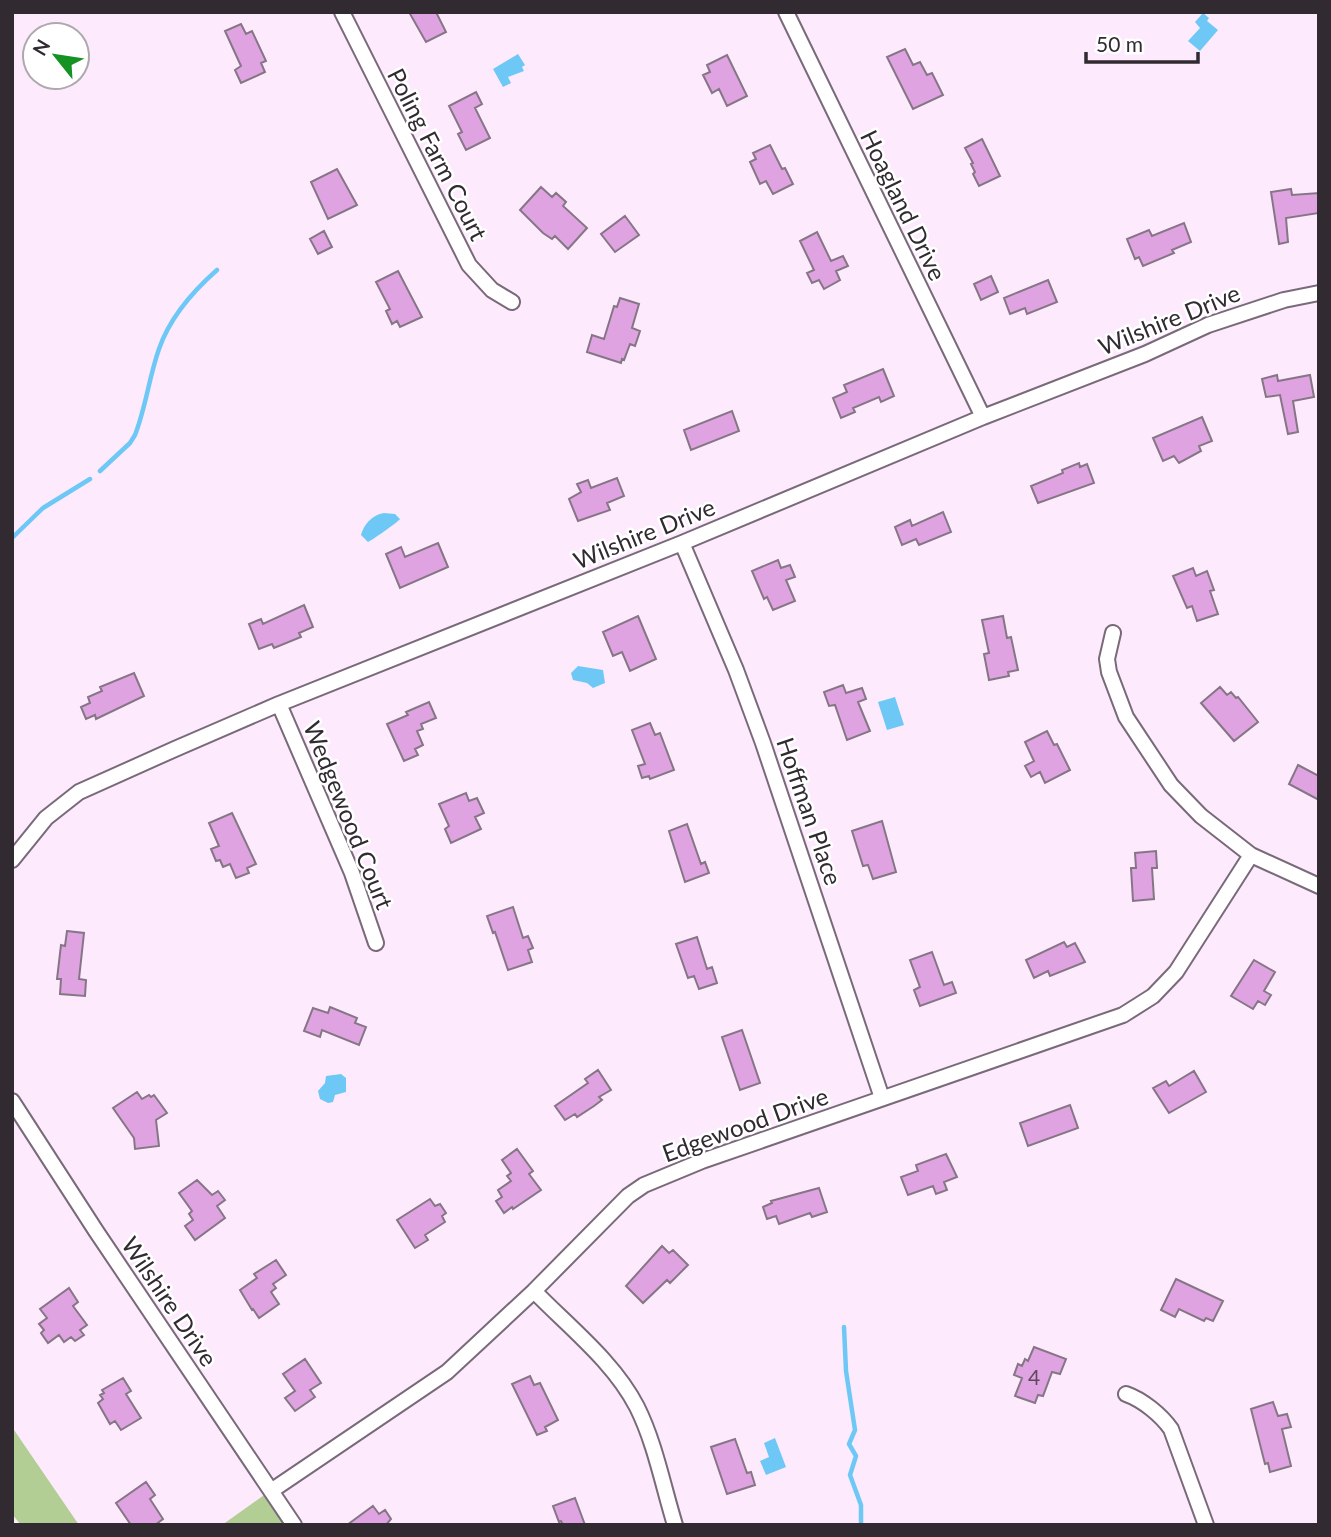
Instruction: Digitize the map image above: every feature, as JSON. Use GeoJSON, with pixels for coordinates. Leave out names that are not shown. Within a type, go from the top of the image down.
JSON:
{"type":"FeatureCollection","features":[{"type":"Feature","properties":{"kind":"street","name":"Poling Farm Court"},"geometry":{"type":"LineString","coordinates":[[342,12],[464,256],[492,290],[512,302]]}},
{"type":"Feature","properties":{"kind":"street","name":"Hoagland Drive"},"geometry":{"type":"LineString","coordinates":[[786,12],[983,417]]}},
{"type":"Feature","properties":{"kind":"street","name":"Wilshire Drive"},"geometry":{"type":"LineString","coordinates":[[12,860],[46,818],[79,792],[279,704],[682,543],[983,417],[1145,354],[1208,325],[1284,300],[1319,293]]}},
{"type":"Feature","properties":{"kind":"street","name":"Hoffman Place"},"geometry":{"type":"LineString","coordinates":[[682,543],[736,670],[763,743],[882,1098]]}},
{"type":"Feature","properties":{"kind":"street"},"geometry":{"type":"LineString","coordinates":[[1113,633],[1107,659],[1109,672],[1126,717],[1171,785],[1201,816],[1251,855],[1319,886]]}},
{"type":"Feature","properties":{"kind":"street","name":"Wedgewood Court"},"geometry":{"type":"LineString","coordinates":[[279,704],[352,873],[376,943]]}},
{"type":"Feature","properties":{"kind":"street","name":"Edgewood Drive"},"geometry":{"type":"LineString","coordinates":[[271,1491],[447,1372],[534,1291],[628,1196],[644,1185],[702,1161],[1123,1016],[1153,996],[1176,972],[1251,855]]}},
{"type":"Feature","properties":{"kind":"street","name":"Wilshire Drive"},"geometry":{"type":"LineString","coordinates":[[12,1101],[293,1525]]}},
{"type":"Feature","properties":{"kind":"street"},"geometry":{"type":"LineString","coordinates":[[534,1291],[601,1359],[623,1384],[637,1407],[675,1525]]}},
{"type":"Feature","properties":{"kind":"street"},"geometry":{"type":"LineString","coordinates":[[1126,1394],[1135,1397],[1171,1429],[1206,1525]]}},
{"type":"Feature","properties":{"kind":"green space"},"geometry":{"type":"Polygon","coordinates":[[[12,1427],[79,1525],[21,1525],[12,1514],[12,1427]]]}},
{"type":"Feature","properties":{"kind":"green space"},"geometry":{"type":"Polygon","coordinates":[[[274,1488],[299,1525],[222,1525],[274,1488]]]}},
{"type":"Feature","properties":{"kind":"water"},"geometry":{"type":"Polygon","coordinates":[[[1203,13],[1209,18],[1207,21],[1218,30],[1200,51],[1188,41],[1200,28],[1195,22],[1203,13]]]}},
{"type":"Feature","properties":{"kind":"water"},"geometry":{"type":"Polygon","coordinates":[[[518,54],[525,65],[522,67],[524,71],[508,77],[511,83],[503,87],[493,69],[518,54]]]}},
{"type":"Feature","properties":{"kind":"water"},"geometry":{"type":"Polygon","coordinates":[[[384,513],[395,514],[400,519],[368,542],[361,535],[364,527],[372,518],[384,513]]]}},
{"type":"Feature","properties":{"kind":"water"},"geometry":{"type":"Polygon","coordinates":[[[578,666],[603,670],[605,683],[593,688],[587,683],[573,680],[571,673],[578,666]]]}},
{"type":"Feature","properties":{"kind":"water"},"geometry":{"type":"Polygon","coordinates":[[[895,697],[904,725],[887,730],[878,702],[895,697]]]}},
{"type":"Feature","properties":{"kind":"water"},"geometry":{"type":"Polygon","coordinates":[[[341,1074],[346,1078],[346,1092],[335,1095],[333,1102],[320,1099],[318,1091],[325,1083],[326,1076],[341,1074]]]}},
{"type":"Feature","properties":{"kind":"water"},"geometry":{"type":"Polygon","coordinates":[[[775,1438],[786,1467],[766,1475],[760,1461],[769,1457],[764,1443],[775,1438]]]}},
{"type":"Feature","properties":{"kind":"building"},"geometry":{"type":"Polygon","coordinates":[[[409,12],[436,12],[446,32],[426,42],[409,12]]]}},
{"type":"Feature","properties":{"kind":"building"},"geometry":{"type":"Polygon","coordinates":[[[241,24],[246,34],[252,31],[266,61],[261,63],[265,72],[241,83],[235,70],[241,66],[225,31],[241,24]]]}},
{"type":"Feature","properties":{"kind":"building"},"geometry":{"type":"Polygon","coordinates":[[[905,49],[913,65],[920,62],[927,75],[932,73],[943,95],[913,109],[887,57],[905,49]]]}},
{"type":"Feature","properties":{"kind":"building"},"geometry":{"type":"Polygon","coordinates":[[[727,55],[747,96],[727,106],[719,89],[712,93],[703,75],[710,72],[707,65],[727,55]]]}},
{"type":"Feature","properties":{"kind":"building"},"geometry":{"type":"Polygon","coordinates":[[[476,92],[482,104],[475,108],[490,138],[466,150],[458,134],[462,132],[449,106],[476,92]]]}},
{"type":"Feature","properties":{"kind":"building"},"geometry":{"type":"Polygon","coordinates":[[[982,139],[1000,176],[979,186],[973,174],[973,163],[965,148],[982,139]]]}},
{"type":"Feature","properties":{"kind":"building"},"geometry":{"type":"Polygon","coordinates":[[[770,145],[793,184],[773,194],[766,181],[760,184],[750,162],[756,159],[753,153],[770,145]]]}},
{"type":"Feature","properties":{"kind":"building"},"geometry":{"type":"Polygon","coordinates":[[[337,169],[357,205],[328,219],[311,182],[337,169]]]}},
{"type":"Feature","properties":{"kind":"building"},"geometry":{"type":"Polygon","coordinates":[[[541,187],[552,197],[556,193],[566,202],[563,206],[587,228],[568,249],[555,236],[552,239],[543,233],[520,210],[541,187]]]}},
{"type":"Feature","properties":{"kind":"building"},"geometry":{"type":"Polygon","coordinates":[[[1291,189],[1292,195],[1319,193],[1319,213],[1286,218],[1288,242],[1279,244],[1271,192],[1291,189]]]}},
{"type":"Feature","properties":{"kind":"building"},"geometry":{"type":"Polygon","coordinates":[[[625,216],[639,235],[615,252],[601,234],[625,216]]]}},
{"type":"Feature","properties":{"kind":"building"},"geometry":{"type":"Polygon","coordinates":[[[1184,223],[1191,242],[1172,250],[1174,253],[1143,266],[1139,257],[1135,259],[1127,239],[1149,230],[1152,236],[1184,223]]]}},
{"type":"Feature","properties":{"kind":"building"},"geometry":{"type":"Polygon","coordinates":[[[324,231],[332,247],[318,254],[310,239],[324,231]]]}},
{"type":"Feature","properties":{"kind":"building"},"geometry":{"type":"Polygon","coordinates":[[[817,232],[831,261],[843,256],[848,266],[836,271],[840,280],[824,289],[819,280],[812,283],[807,273],[814,270],[800,241],[817,232]]]}},
{"type":"Feature","properties":{"kind":"building"},"geometry":{"type":"Polygon","coordinates":[[[398,271],[422,317],[400,327],[397,321],[392,324],[386,311],[390,309],[376,282],[398,271]]]}},
{"type":"Feature","properties":{"kind":"building"},"geometry":{"type":"Polygon","coordinates":[[[991,276],[998,292],[981,300],[974,284],[991,276]]]}},
{"type":"Feature","properties":{"kind":"building"},"geometry":{"type":"Polygon","coordinates":[[[1048,280],[1057,302],[1027,314],[1025,308],[1010,314],[1004,298],[1048,280]]]}},
{"type":"Feature","properties":{"kind":"building"},"geometry":{"type":"Polygon","coordinates":[[[620,298],[639,304],[632,328],[640,331],[635,346],[630,344],[621,363],[587,352],[592,335],[604,339],[614,306],[617,307],[620,298]]]}},
{"type":"Feature","properties":{"kind":"building"},"geometry":{"type":"Polygon","coordinates":[[[883,369],[894,396],[881,402],[879,397],[853,408],[855,412],[841,418],[833,398],[847,392],[844,385],[883,369]]]}},
{"type":"Feature","properties":{"kind":"building"},"geometry":{"type":"Polygon","coordinates":[[[1277,375],[1278,381],[1310,375],[1314,397],[1293,401],[1298,432],[1288,434],[1280,395],[1266,397],[1262,379],[1277,375]]]}},
{"type":"Feature","properties":{"kind":"building"},"geometry":{"type":"Polygon","coordinates":[[[732,411],[739,431],[691,450],[684,430],[732,411]]]}},
{"type":"Feature","properties":{"kind":"building"},"geometry":{"type":"Polygon","coordinates":[[[1202,417],[1212,441],[1199,446],[1201,451],[1179,463],[1174,456],[1163,461],[1153,438],[1202,417]]]}},
{"type":"Feature","properties":{"kind":"building"},"geometry":{"type":"Polygon","coordinates":[[[1079,463],[1080,467],[1087,464],[1094,483],[1038,503],[1031,486],[1063,473],[1062,470],[1079,463]]]}},
{"type":"Feature","properties":{"kind":"building"},"geometry":{"type":"Polygon","coordinates":[[[617,478],[624,496],[607,503],[610,510],[578,521],[569,499],[581,492],[577,484],[588,480],[591,488],[617,478]]]}},
{"type":"Feature","properties":{"kind":"building"},"geometry":{"type":"Polygon","coordinates":[[[943,512],[951,532],[919,545],[916,539],[902,545],[895,527],[910,520],[912,526],[943,512]]]}},
{"type":"Feature","properties":{"kind":"building"},"geometry":{"type":"Polygon","coordinates":[[[438,543],[448,567],[400,588],[386,554],[401,547],[405,557],[438,543]]]}},
{"type":"Feature","properties":{"kind":"building"},"geometry":{"type":"Polygon","coordinates":[[[778,560],[781,568],[790,565],[795,577],[786,580],[795,601],[773,610],[767,597],[764,599],[752,571],[778,560]]]}},
{"type":"Feature","properties":{"kind":"building"},"geometry":{"type":"Polygon","coordinates":[[[1193,568],[1196,576],[1207,571],[1218,614],[1197,621],[1192,606],[1187,608],[1173,576],[1193,568]]]}},
{"type":"Feature","properties":{"kind":"building"},"geometry":{"type":"Polygon","coordinates":[[[304,605],[313,627],[299,633],[301,637],[274,648],[272,644],[259,649],[249,624],[261,619],[263,624],[304,605]]]}},
{"type":"Feature","properties":{"kind":"building"},"geometry":{"type":"Polygon","coordinates":[[[638,616],[656,659],[630,671],[622,652],[613,656],[603,632],[638,616]]]}},
{"type":"Feature","properties":{"kind":"building"},"geometry":{"type":"Polygon","coordinates":[[[1003,616],[1018,670],[1008,672],[1009,676],[989,680],[984,654],[989,653],[982,620],[1003,616]]]}},
{"type":"Feature","properties":{"kind":"building"},"geometry":{"type":"Polygon","coordinates":[[[134,673],[144,696],[96,719],[95,715],[86,719],[81,707],[90,703],[88,697],[102,691],[100,687],[134,673]]]}},
{"type":"Feature","properties":{"kind":"building"},"geometry":{"type":"Polygon","coordinates":[[[843,685],[846,693],[862,688],[866,699],[858,702],[870,731],[847,740],[835,705],[829,706],[824,692],[843,685]]]}},
{"type":"Feature","properties":{"kind":"building"},"geometry":{"type":"Polygon","coordinates":[[[1220,687],[1227,695],[1231,692],[1238,697],[1258,722],[1234,741],[1201,703],[1220,687]]]}},
{"type":"Feature","properties":{"kind":"building"},"geometry":{"type":"Polygon","coordinates":[[[429,702],[436,718],[421,724],[423,729],[417,731],[423,745],[415,749],[418,755],[404,761],[387,724],[429,702]]]}},
{"type":"Feature","properties":{"kind":"building"},"geometry":{"type":"Polygon","coordinates":[[[650,723],[655,735],[660,733],[674,770],[650,779],[649,776],[642,778],[638,766],[645,764],[632,730],[650,723]]]}},
{"type":"Feature","properties":{"kind":"building"},"geometry":{"type":"Polygon","coordinates":[[[1047,731],[1070,770],[1045,783],[1040,772],[1031,777],[1025,766],[1034,761],[1025,742],[1047,731]]]}},
{"type":"Feature","properties":{"kind":"building"},"geometry":{"type":"Polygon","coordinates":[[[1298,765],[1319,776],[1319,800],[1289,784],[1298,765]]]}},
{"type":"Feature","properties":{"kind":"building"},"geometry":{"type":"Polygon","coordinates":[[[466,793],[469,801],[477,798],[484,813],[475,817],[481,829],[451,843],[445,829],[449,826],[439,804],[466,793]]]}},
{"type":"Feature","properties":{"kind":"building"},"geometry":{"type":"Polygon","coordinates":[[[232,813],[256,864],[247,868],[249,873],[236,878],[230,864],[223,867],[220,860],[216,861],[211,849],[219,846],[209,823],[232,813]]]}},
{"type":"Feature","properties":{"kind":"building"},"geometry":{"type":"Polygon","coordinates":[[[882,821],[896,872],[873,879],[868,865],[863,866],[852,831],[882,821]]]}},
{"type":"Feature","properties":{"kind":"building"},"geometry":{"type":"Polygon","coordinates":[[[687,824],[701,864],[705,862],[709,873],[685,882],[669,831],[687,824]]]}},
{"type":"Feature","properties":{"kind":"building"},"geometry":{"type":"Polygon","coordinates":[[[1156,851],[1157,868],[1152,868],[1154,899],[1133,901],[1131,868],[1136,868],[1135,853],[1156,851]]]}},
{"type":"Feature","properties":{"kind":"building"},"geometry":{"type":"Polygon","coordinates":[[[513,907],[523,938],[528,936],[533,948],[528,950],[532,962],[508,970],[487,916],[513,907]]]}},
{"type":"Feature","properties":{"kind":"building"},"geometry":{"type":"Polygon","coordinates":[[[67,931],[84,933],[79,979],[86,980],[85,996],[60,994],[61,979],[57,979],[61,945],[65,946],[67,931]]]}},
{"type":"Feature","properties":{"kind":"building"},"geometry":{"type":"Polygon","coordinates":[[[697,937],[707,969],[712,967],[717,983],[699,989],[694,976],[688,978],[676,944],[697,937]]]}},
{"type":"Feature","properties":{"kind":"building"},"geometry":{"type":"Polygon","coordinates":[[[1064,942],[1067,947],[1075,943],[1085,962],[1050,976],[1048,971],[1034,978],[1026,960],[1064,942]]]}},
{"type":"Feature","properties":{"kind":"building"},"geometry":{"type":"Polygon","coordinates":[[[932,952],[944,985],[952,982],[956,993],[920,1006],[914,990],[920,987],[910,960],[932,952]]]}},
{"type":"Feature","properties":{"kind":"building"},"geometry":{"type":"Polygon","coordinates":[[[1254,960],[1275,972],[1264,991],[1271,995],[1265,1005],[1258,1001],[1253,1009],[1231,996],[1254,960]]]}},
{"type":"Feature","properties":{"kind":"building"},"geometry":{"type":"Polygon","coordinates":[[[330,1007],[357,1018],[355,1023],[366,1027],[359,1045],[322,1030],[320,1037],[304,1031],[313,1008],[328,1013],[330,1007]]]}},
{"type":"Feature","properties":{"kind":"building"},"geometry":{"type":"Polygon","coordinates":[[[742,1030],[760,1083],[740,1090],[722,1037],[742,1030]]]}},
{"type":"Feature","properties":{"kind":"building"},"geometry":{"type":"Polygon","coordinates":[[[598,1070],[611,1090],[599,1097],[602,1100],[594,1106],[577,1117],[575,1114],[565,1120],[555,1106],[588,1083],[585,1079],[598,1070]]]}},
{"type":"Feature","properties":{"kind":"building"},"geometry":{"type":"Polygon","coordinates":[[[1194,1071],[1206,1092],[1169,1113],[1153,1088],[1166,1081],[1169,1086],[1194,1071]]]}},
{"type":"Feature","properties":{"kind":"building"},"geometry":{"type":"Polygon","coordinates":[[[137,1092],[142,1099],[154,1095],[167,1113],[156,1120],[159,1146],[135,1149],[134,1138],[113,1108],[137,1092]]]}},
{"type":"Feature","properties":{"kind":"building"},"geometry":{"type":"Polygon","coordinates":[[[1070,1105],[1078,1128],[1028,1146],[1020,1123],[1070,1105]]]}},
{"type":"Feature","properties":{"kind":"building"},"geometry":{"type":"Polygon","coordinates":[[[517,1149],[533,1171],[529,1174],[541,1190],[504,1213],[496,1201],[502,1197],[498,1190],[511,1181],[507,1176],[511,1173],[502,1160],[517,1149]]]}},
{"type":"Feature","properties":{"kind":"building"},"geometry":{"type":"Polygon","coordinates":[[[946,1154],[957,1177],[944,1182],[947,1190],[936,1194],[933,1186],[908,1195],[901,1177],[918,1171],[916,1165],[946,1154]]]}},
{"type":"Feature","properties":{"kind":"building"},"geometry":{"type":"Polygon","coordinates":[[[197,1180],[212,1195],[218,1191],[225,1200],[217,1206],[225,1218],[195,1240],[185,1226],[193,1220],[189,1214],[192,1211],[179,1193],[197,1180]]]}},
{"type":"Feature","properties":{"kind":"building"},"geometry":{"type":"Polygon","coordinates":[[[819,1188],[827,1212],[812,1217],[810,1213],[779,1224],[776,1216],[767,1219],[763,1207],[772,1203],[771,1201],[819,1188]]]}},
{"type":"Feature","properties":{"kind":"building"},"geometry":{"type":"Polygon","coordinates":[[[430,1199],[435,1206],[440,1204],[446,1213],[442,1216],[445,1222],[425,1235],[428,1240],[415,1248],[397,1220],[430,1199]]]}},
{"type":"Feature","properties":{"kind":"building"},"geometry":{"type":"Polygon","coordinates":[[[662,1246],[669,1253],[673,1250],[688,1265],[670,1283],[667,1280],[643,1303],[626,1286],[662,1246]]]}},
{"type":"Feature","properties":{"kind":"building"},"geometry":{"type":"Polygon","coordinates":[[[276,1260],[286,1275],[273,1284],[276,1288],[271,1292],[279,1304],[259,1318],[240,1290],[257,1278],[254,1274],[276,1260]]]}},
{"type":"Feature","properties":{"kind":"building"},"geometry":{"type":"Polygon","coordinates":[[[1176,1279],[1223,1301],[1213,1321],[1206,1318],[1204,1321],[1179,1309],[1175,1317],[1161,1310],[1176,1279]]]}},
{"type":"Feature","properties":{"kind":"building"},"geometry":{"type":"Polygon","coordinates":[[[69,1288],[78,1302],[73,1306],[87,1325],[80,1330],[84,1335],[75,1341],[71,1337],[64,1342],[59,1335],[48,1343],[39,1324],[47,1318],[40,1309],[69,1288]]]}},
{"type":"Feature","properties":{"kind":"building"},"geometry":{"type":"Polygon","coordinates":[[[1034,1347],[1066,1359],[1060,1374],[1052,1372],[1043,1396],[1038,1395],[1035,1403],[1015,1396],[1022,1378],[1014,1375],[1018,1364],[1022,1366],[1025,1359],[1028,1361],[1034,1347]]]}},
{"type":"Feature","properties":{"kind":"building"},"geometry":{"type":"Polygon","coordinates":[[[305,1359],[321,1383],[310,1390],[315,1397],[295,1411],[285,1398],[295,1391],[283,1374],[305,1359]]]}},
{"type":"Feature","properties":{"kind":"building"},"geometry":{"type":"Polygon","coordinates":[[[530,1376],[534,1385],[540,1383],[558,1420],[545,1427],[547,1431],[537,1435],[512,1384],[530,1376]]]}},
{"type":"Feature","properties":{"kind":"building"},"geometry":{"type":"Polygon","coordinates":[[[123,1378],[131,1391],[126,1394],[141,1418],[121,1430],[115,1421],[110,1424],[98,1403],[103,1399],[100,1395],[104,1393],[102,1390],[123,1378]]]}},
{"type":"Feature","properties":{"kind":"building"},"geometry":{"type":"Polygon","coordinates":[[[1273,1402],[1278,1416],[1287,1414],[1291,1427],[1282,1429],[1291,1466],[1270,1472],[1268,1463],[1265,1464],[1251,1409],[1273,1402]]]}},
{"type":"Feature","properties":{"kind":"building"},"geometry":{"type":"Polygon","coordinates":[[[735,1439],[747,1473],[751,1472],[755,1485],[727,1494],[711,1447],[735,1439]]]}},
{"type":"Feature","properties":{"kind":"building"},"geometry":{"type":"Polygon","coordinates":[[[146,1482],[155,1495],[150,1499],[163,1519],[155,1525],[131,1525],[116,1503],[146,1482]]]}},
{"type":"Feature","properties":{"kind":"building"},"geometry":{"type":"Polygon","coordinates":[[[575,1498],[585,1525],[563,1525],[559,1522],[553,1506],[575,1498]]]}},
{"type":"Feature","properties":{"kind":"building"},"geometry":{"type":"Polygon","coordinates":[[[373,1506],[379,1514],[385,1510],[391,1519],[386,1525],[347,1525],[373,1506]]]}},
{"type":"Feature","properties":{"kind":"waterway"},"geometry":{"type":"LineString","coordinates":[[100,471],[135,435],[156,360],[169,326],[191,296],[217,270]]}},
{"type":"Feature","properties":{"kind":"waterway"},"geometry":{"type":"LineString","coordinates":[[12,538],[43,508],[90,479]]}},
{"type":"Feature","properties":{"kind":"waterway"},"geometry":{"type":"LineString","coordinates":[[844,1327],[846,1371],[855,1430],[849,1444],[856,1456],[850,1475],[861,1505],[861,1525]]}}]}
